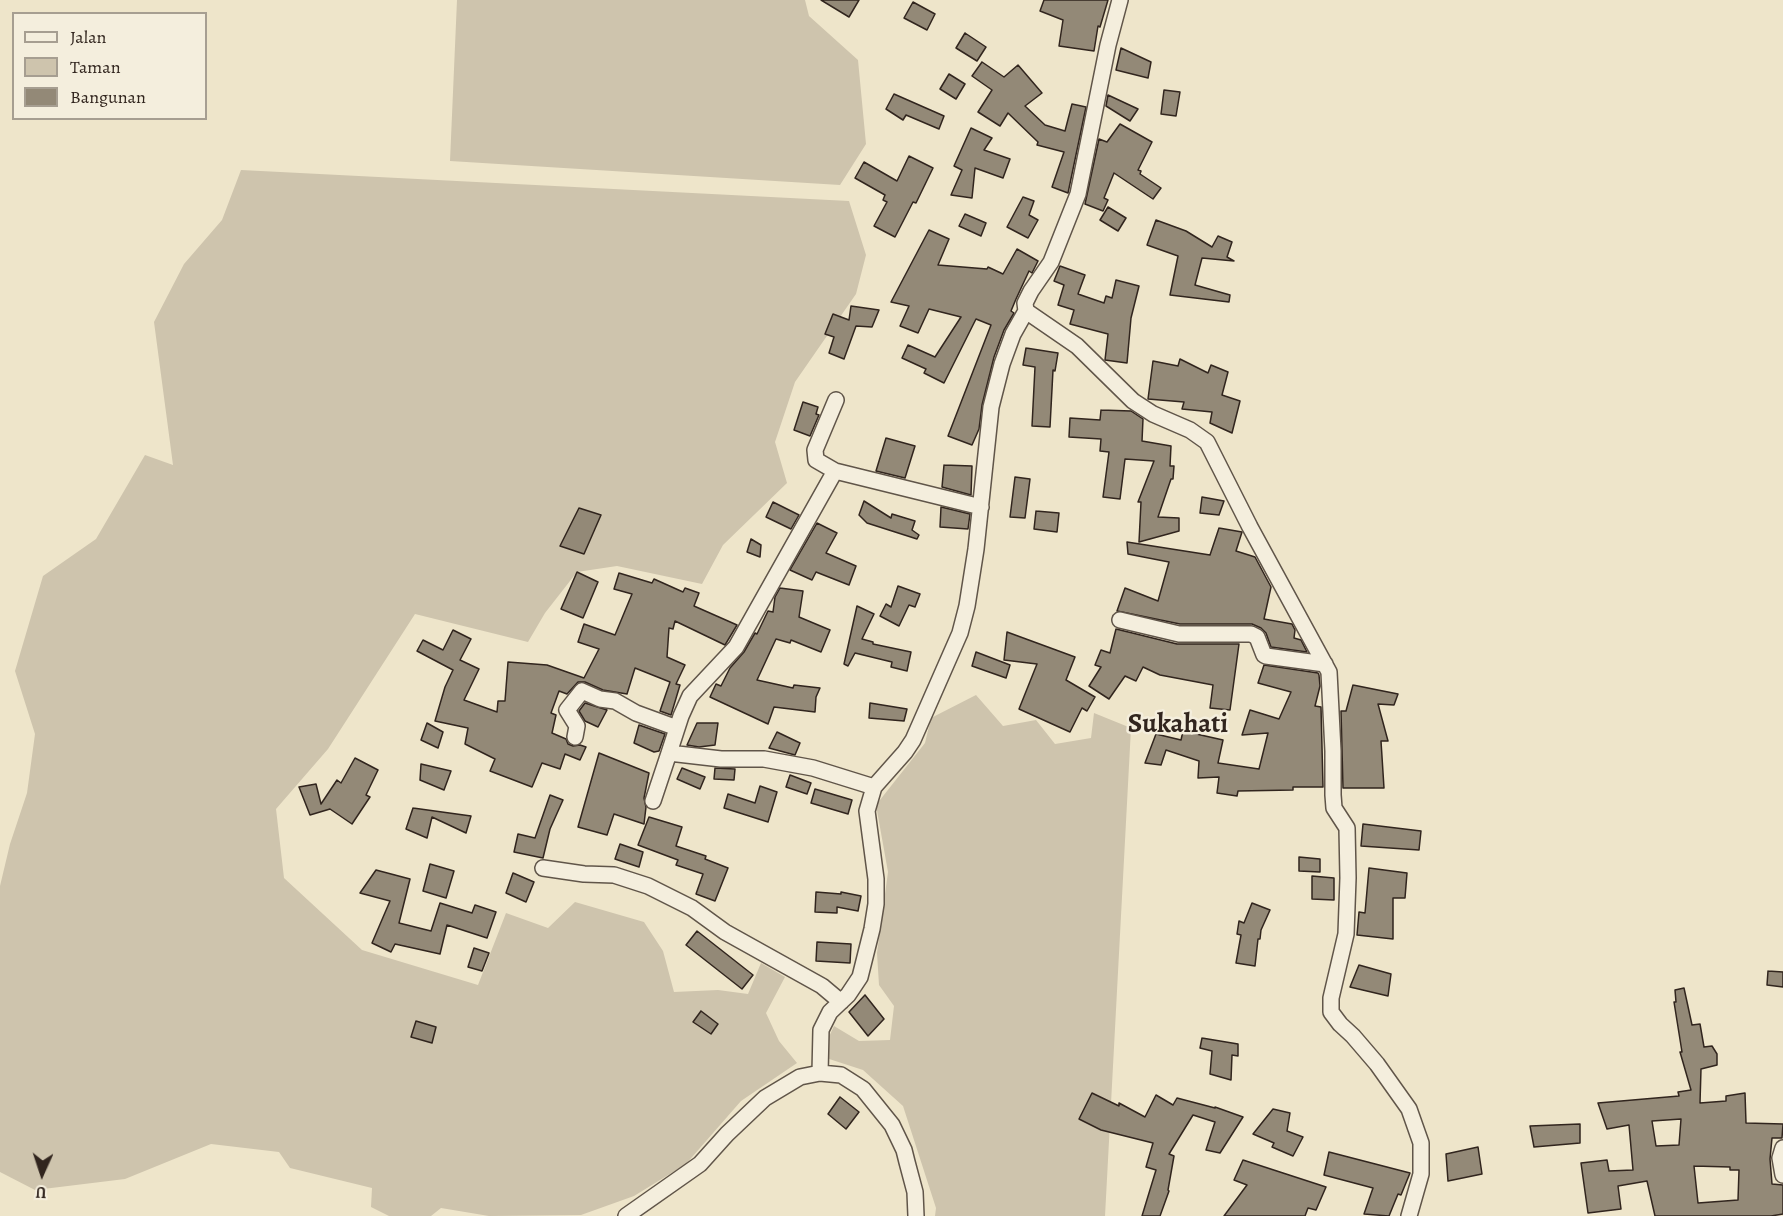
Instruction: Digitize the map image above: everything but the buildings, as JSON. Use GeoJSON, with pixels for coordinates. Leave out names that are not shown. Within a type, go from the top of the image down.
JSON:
{"type":"FeatureCollection","features":[{"type":"Feature","properties":{"kind":"street"},"geometry":{"type":"LineString","coordinates":[[820,1073],[821,1030],[830,1012],[848,995],[860,977],[876,904],[876,879],[867,811],[874,787],[905,752],[912,740],[960,633],[969,595],[991,406],[1013,334],[1026,311],[1025,303],[1051,262],[1078,194],[1105,56],[1120,0]]}},
{"type":"Feature","properties":{"kind":"street"},"geometry":{"type":"LineString","coordinates":[[1026,311],[1077,346],[1133,401],[1153,414],[1190,430],[1207,442],[1250,527],[1329,672],[1332,704],[1334,808],[1347,828],[1348,869],[1346,934],[1331,998],[1331,1012],[1377,1064],[1409,1109],[1421,1143],[1421,1174],[1409,1216]]}},
{"type":"Feature","properties":{"kind":"street"},"geometry":{"type":"LineString","coordinates":[[836,400],[816,450],[816,460],[835,471],[981,507]]}},
{"type":"Feature","properties":{"kind":"street"},"geometry":{"type":"LineString","coordinates":[[653,801],[690,696],[736,648],[835,471]]}},
{"type":"Feature","properties":{"kind":"street"},"geometry":{"type":"LineString","coordinates":[[1120,620],[1179,634],[1251,634],[1257,637],[1266,656],[1325,664]]}},
{"type":"Feature","properties":{"kind":"street"},"geometry":{"type":"LineString","coordinates":[[574,737],[577,726],[567,710],[582,692],[600,699],[615,701],[636,713],[677,728]]}},
{"type":"Feature","properties":{"kind":"street"},"geometry":{"type":"LineString","coordinates":[[669,753],[721,759],[764,759],[813,768],[874,787]]}},
{"type":"Feature","properties":{"kind":"street"},"geometry":{"type":"LineString","coordinates":[[543,868],[584,874],[614,875],[648,886],[692,908],[725,932],[822,986],[841,1002]]}},
{"type":"Feature","properties":{"kind":"street"},"geometry":{"type":"LineString","coordinates":[[626,1216],[700,1164],[765,1098],[800,1077],[820,1073],[841,1076],[863,1089],[892,1125],[904,1150],[915,1192],[916,1216]]}},
{"type":"Feature","properties":{"kind":"street"},"geometry":{"type":"LineString","coordinates":[[1783,1149],[1779,1158],[1783,1175]]}},
{"type":"Feature","properties":{"kind":"green space"},"geometry":{"type":"Polygon","coordinates":[[[457,0],[805,0],[809,16],[858,60],[866,144],[840,185],[450,161],[457,0]]]}},
{"type":"Feature","properties":{"kind":"green space"},"geometry":{"type":"Polygon","coordinates":[[[241,170],[849,201],[866,255],[856,294],[795,382],[775,442],[787,483],[723,545],[702,584],[617,566],[577,572],[545,613],[528,642],[415,614],[328,749],[276,809],[284,878],[362,950],[478,985],[506,913],[548,928],[575,902],[644,922],[663,951],[674,992],[718,990],[748,994],[761,963],[785,977],[766,1013],[779,1041],[797,1063],[741,1101],[686,1164],[634,1196],[581,1215],[489,1216],[441,1208],[431,1216],[389,1216],[371,1207],[372,1188],[290,1168],[279,1152],[211,1144],[125,1179],[35,1190],[0,1172],[0,886],[10,844],[27,793],[35,734],[15,671],[43,576],[96,539],[145,455],[173,465],[154,322],[184,264],[222,220],[241,170]]]}},
{"type":"Feature","properties":{"kind":"green space"},"geometry":{"type":"Polygon","coordinates":[[[976,695],[1003,726],[1036,720],[1055,744],[1091,738],[1094,713],[1131,728],[1105,1216],[935,1216],[936,1208],[903,1106],[863,1070],[820,1056],[834,1026],[859,1041],[890,1040],[894,1006],[879,985],[877,953],[888,872],[876,805],[925,743],[931,718],[976,695]]]}},
{"type":"Feature","properties":{"kind":"district","name":"Sukahati"},"geometry":{"type":"Point","coordinates":[1178,725]}}]}
